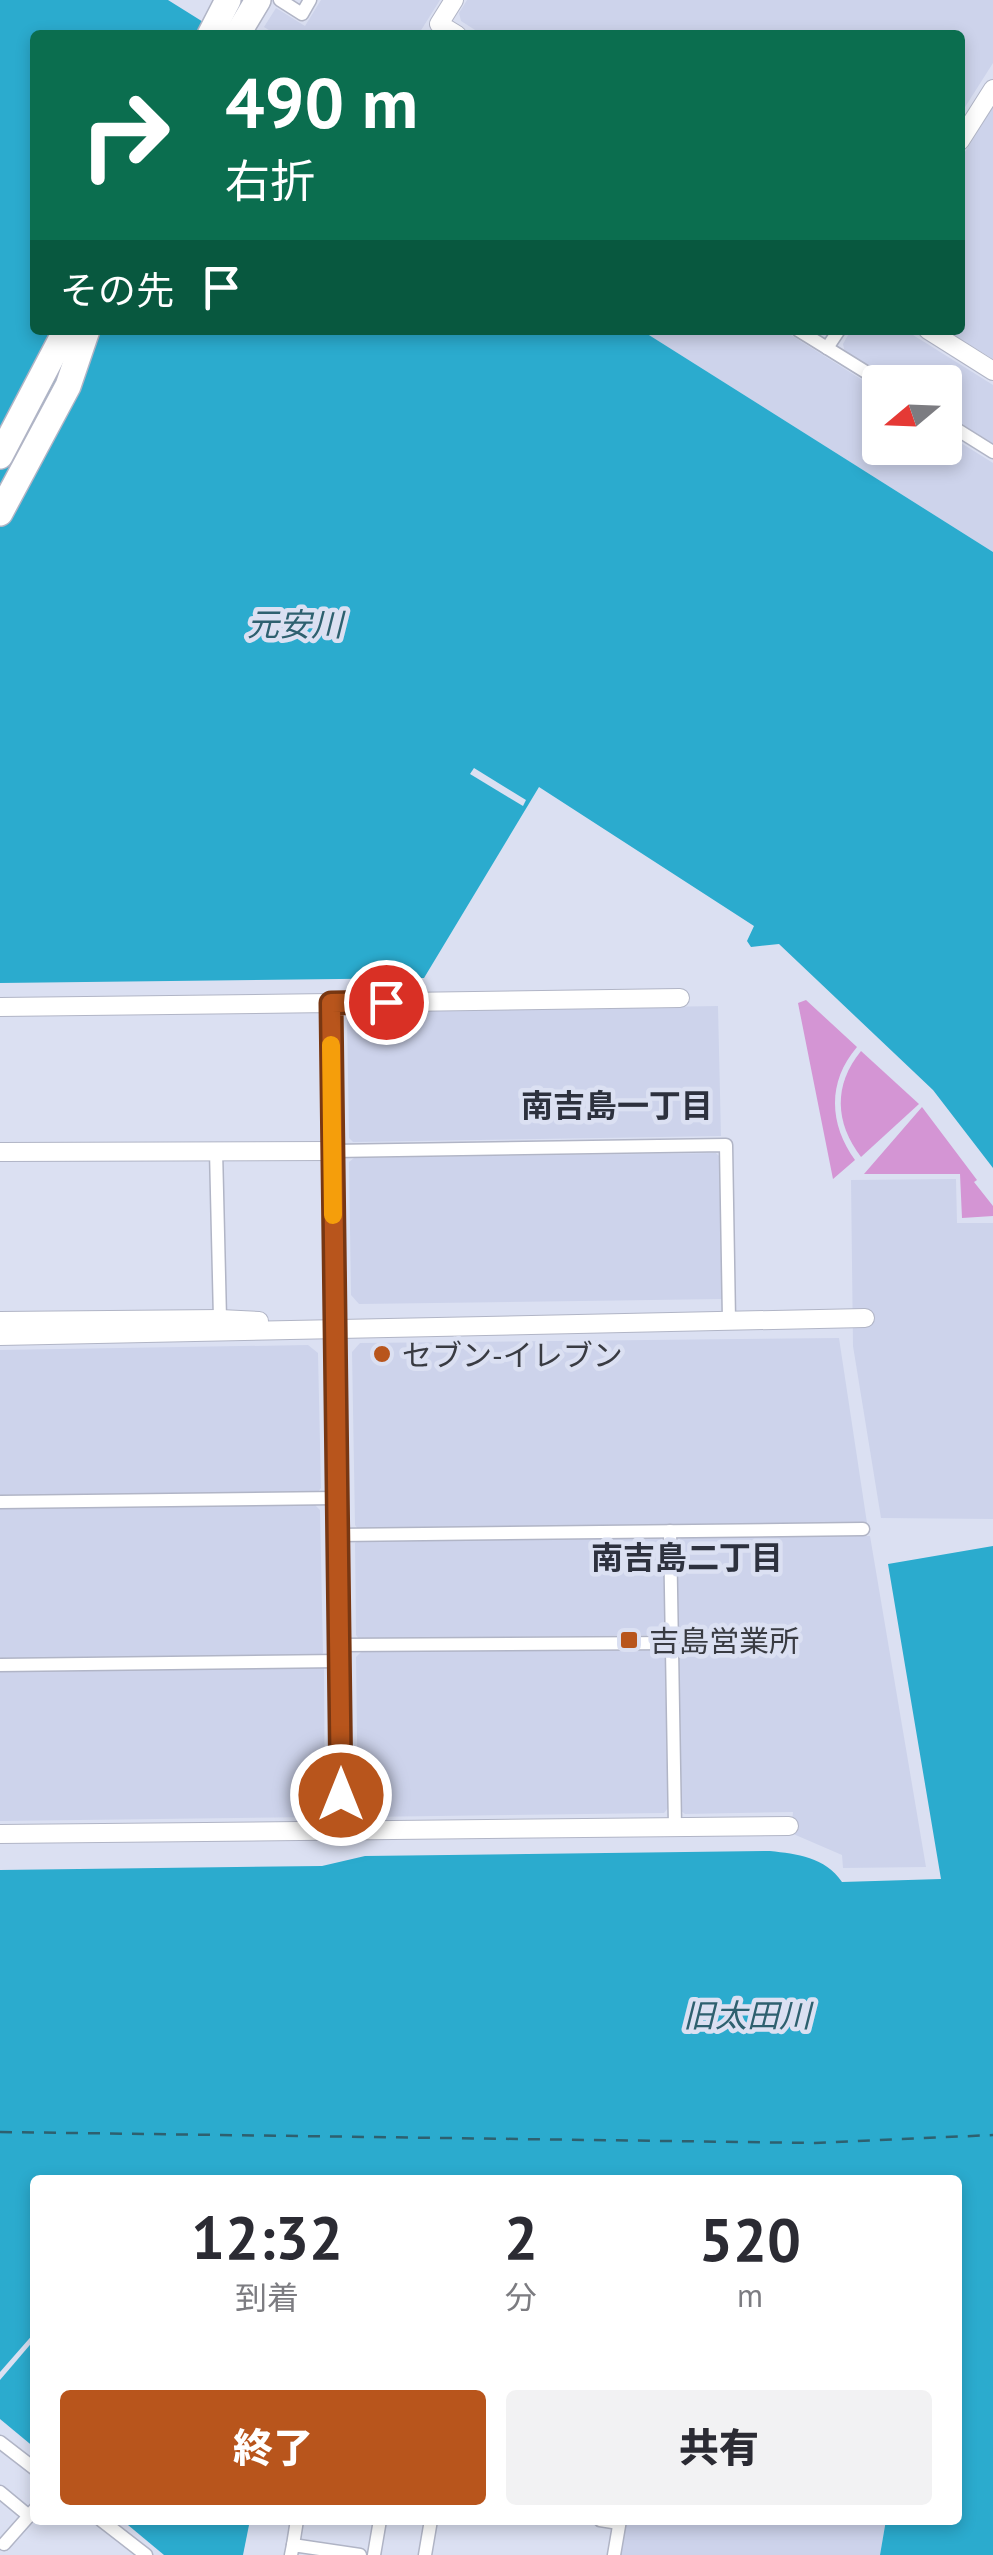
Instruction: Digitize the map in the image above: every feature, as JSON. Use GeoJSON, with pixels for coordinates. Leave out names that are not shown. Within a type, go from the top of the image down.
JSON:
{"type":"FeatureCollection","features":[{"type":"Feature","properties":{"kind":"highway"},"geometry":{"type":"LineString","coordinates":[[213,30],[228,0]]}},
{"type":"Feature","properties":{"kind":"highway"},"geometry":{"type":"LineString","coordinates":[[243,30],[261,0]]}},
{"type":"Feature","properties":{"kind":"highway"},"geometry":{"type":"LineString","coordinates":[[257,30],[277,0]]}},
{"type":"Feature","properties":{"kind":"highway"},"geometry":{"type":"LineString","coordinates":[[0,425],[53,335]]}},
{"type":"Feature","properties":{"kind":"highway"},"geometry":{"type":"LineString","coordinates":[[0,456],[65,335]]}},
{"type":"Feature","properties":{"kind":"highway"},"geometry":{"type":"LineString","coordinates":[[0,513],[68,386],[85,335]]}},
{"type":"Feature","properties":{"kind":"street"},"geometry":{"type":"LineString","coordinates":[[277,0],[302,14],[310,0]]}},
{"type":"Feature","properties":{"kind":"street"},"geometry":{"type":"LineString","coordinates":[[435,29],[454,0]]}},
{"type":"Feature","properties":{"kind":"street"},"geometry":{"type":"LineString","coordinates":[[965,133],[993,88]]}},
{"type":"Feature","properties":{"kind":"street"},"geometry":{"type":"LineString","coordinates":[[806,335],[862,370]]}},
{"type":"Feature","properties":{"kind":"street"},"geometry":{"type":"LineString","coordinates":[[827,348],[836,335]]}},
{"type":"Feature","properties":{"kind":"street"},"geometry":{"type":"LineString","coordinates":[[936,335],[993,371]]}},
{"type":"Feature","properties":{"kind":"street"},"geometry":{"type":"LineString","coordinates":[[962,433],[993,452]]}},
{"type":"Feature","properties":{"kind":"street"},"geometry":{"type":"LineString","coordinates":[[0,1007],[680,998]]}},
{"type":"Feature","properties":{"kind":"street"},"geometry":{"type":"LineString","coordinates":[[331,1003],[341,1829]]}},
{"type":"Feature","properties":{"kind":"street"},"geometry":{"type":"LineString","coordinates":[[0,1152],[726,1146],[729,1320]]}},
{"type":"Feature","properties":{"kind":"street"},"geometry":{"type":"LineString","coordinates":[[216,1150],[220,1318]]}},
{"type":"Feature","properties":{"kind":"street"},"geometry":{"type":"LineString","coordinates":[[0,1321],[220,1318],[334,1326]]}},
{"type":"Feature","properties":{"kind":"street"},"geometry":{"type":"LineString","coordinates":[[0,1336],[222,1333],[334,1326],[865,1318]]}},
{"type":"Feature","properties":{"kind":"street"},"geometry":{"type":"LineString","coordinates":[[0,1502],[337,1498]]}},
{"type":"Feature","properties":{"kind":"street"},"geometry":{"type":"LineString","coordinates":[[338,1535],[863,1529]]}},
{"type":"Feature","properties":{"kind":"street"},"geometry":{"type":"LineString","coordinates":[[670,1531],[676,1827]]}},
{"type":"Feature","properties":{"kind":"street"},"geometry":{"type":"LineString","coordinates":[[0,1665],[671,1642]]}},
{"type":"Feature","properties":{"kind":"street"},"geometry":{"type":"LineString","coordinates":[[0,1834],[789,1826]]}},
{"type":"Feature","properties":{"kind":"street"},"geometry":{"type":"LineString","coordinates":[[0,2442],[30,2465]]}},
{"type":"Feature","properties":{"kind":"street"},"geometry":{"type":"LineString","coordinates":[[0,2492],[30,2511]]}},
{"type":"Feature","properties":{"kind":"street"},"geometry":{"type":"LineString","coordinates":[[17,2555],[2,2542],[30,2514]]}},
{"type":"Feature","properties":{"kind":"street"},"geometry":{"type":"LineString","coordinates":[[107,2525],[146,2555]]}},
{"type":"Feature","properties":{"kind":"street"},"geometry":{"type":"LineString","coordinates":[[296,2525],[292,2550],[360,2555]]}},
{"type":"Feature","properties":{"kind":"street"},"geometry":{"type":"LineString","coordinates":[[374,2555],[379,2525]]}},
{"type":"Feature","properties":{"kind":"street"},"geometry":{"type":"LineString","coordinates":[[425,2555],[430,2525]]}},
{"type":"Feature","properties":{"kind":"street"},"geometry":{"type":"LineString","coordinates":[[614,2555],[619,2525]]}},
{"type":"Feature","properties":{"kind":"shaded area"},"geometry":{"type":"Polygon","coordinates":[[[321,0],[440,0],[421,30],[264,27],[276,8],[305,26],[321,0]]]}},
{"type":"Feature","properties":{"kind":"shaded area"},"geometry":{"type":"Polygon","coordinates":[[[467,0],[993,0],[993,63],[965,107],[965,30],[475,30],[461,21],[459,13],[467,0]]]}},
{"type":"Feature","properties":{"kind":"shaded area"},"geometry":{"type":"Polygon","coordinates":[[[993,107],[993,359],[954,335],[965,335],[965,152],[993,107]]]}},
{"type":"Feature","properties":{"kind":"shaded area"},"geometry":{"type":"Polygon","coordinates":[[[649,335],[791,335],[862,380],[862,465],[962,465],[962,444],[993,463],[993,552],[649,335]]]}},
{"type":"Feature","properties":{"kind":"shaded area"},"geometry":{"type":"Polygon","coordinates":[[[848,335],[913,335],[961,365],[865,365],[845,353],[843,344],[848,335]]]}},
{"type":"Feature","properties":{"kind":"shaded area"},"geometry":{"type":"Polygon","coordinates":[[[962,366],[993,385],[993,444],[962,425],[962,366]]]}},
{"type":"Feature","properties":{"kind":"shaded area"},"geometry":{"type":"Polygon","coordinates":[[[806,1000],[857,1047],[840,1074],[835,1103],[840,1132],[855,1160],[833,1179],[798,1003],[806,1000]]]}},
{"type":"Feature","properties":{"kind":"shaded area"},"geometry":{"type":"Polygon","coordinates":[[[718,1006],[721,1136],[353,1142],[349,1138],[347,1017],[351,1012],[718,1006]]]}},
{"type":"Feature","properties":{"kind":"shaded area"},"geometry":{"type":"Polygon","coordinates":[[[861,1051],[919,1104],[861,1157],[846,1131],[841,1104],[846,1077],[861,1051]]]}},
{"type":"Feature","properties":{"kind":"shaded area"},"geometry":{"type":"Polygon","coordinates":[[[922,1107],[977,1180],[974,1182],[993,1206],[993,1216],[962,1218],[960,1174],[864,1174],[922,1107]]]}},
{"type":"Feature","properties":{"kind":"shaded area"},"geometry":{"type":"Polygon","coordinates":[[[716,1153],[720,1157],[723,1299],[359,1304],[351,1295],[349,1162],[354,1158],[716,1153]]]}},
{"type":"Feature","properties":{"kind":"shaded area"},"geometry":{"type":"Polygon","coordinates":[[[956,1179],[957,1223],[993,1223],[993,1519],[881,1518],[853,1346],[851,1180],[956,1179]]]}},
{"type":"Feature","properties":{"kind":"shaded area"},"geometry":{"type":"Polygon","coordinates":[[[839,1338],[867,1523],[358,1529],[355,1525],[352,1352],[360,1343],[839,1338]]]}},
{"type":"Feature","properties":{"kind":"shaded area"},"geometry":{"type":"Polygon","coordinates":[[[308,1345],[318,1353],[318,1492],[0,1495],[0,1350],[308,1345]]]}},
{"type":"Feature","properties":{"kind":"shaded area"},"geometry":{"type":"Polygon","coordinates":[[[315,1505],[320,1510],[320,1656],[0,1660],[0,1509],[315,1505]]]}},
{"type":"Feature","properties":{"kind":"shaded area"},"geometry":{"type":"Polygon","coordinates":[[[657,1536],[664,1542],[666,1630],[660,1635],[359,1639],[356,1635],[358,1540],[657,1536]]]}},
{"type":"Feature","properties":{"kind":"shaded area"},"geometry":{"type":"Polygon","coordinates":[[[870,1536],[926,1867],[843,1868],[842,1855],[791,1833],[793,1812],[685,1814],[680,1810],[677,1543],[682,1537],[870,1536]]]}},
{"type":"Feature","properties":{"kind":"shaded area"},"geometry":{"type":"Polygon","coordinates":[[[660,1648],[665,1652],[668,1808],[664,1813],[363,1817],[358,1812],[356,1657],[361,1652],[660,1648]]]}},
{"type":"Feature","properties":{"kind":"shaded area"},"geometry":{"type":"Polygon","coordinates":[[[321,1665],[325,1810],[318,1817],[0,1821],[0,1669],[321,1665]]]}},
{"type":"Feature","properties":{"kind":"shaded area"},"geometry":{"type":"Polygon","coordinates":[[[624,2525],[885,2525],[880,2555],[619,2555],[624,2525]]]}},
{"type":"Feature","properties":{"kind":"water","name":"元安川"},"geometry":{"type":"Polygon","coordinates":[[[0,0],[168,0],[216,30],[30,30],[30,335],[649,335],[993,552],[993,1168],[933,1090],[779,944],[751,947],[747,941],[754,926],[539,787],[424,978],[0,983],[0,0]]]}},
{"type":"Feature","properties":{"kind":"water","name":"旧太田川"},"geometry":{"type":"Polygon","coordinates":[[[993,1546],[993,2555],[880,2555],[885,2525],[962,2525],[962,2175],[30,2175],[30,2338],[0,2372],[0,1870],[322,1866],[365,1856],[770,1851],[819,1862],[842,1882],[941,1879],[888,1564],[993,1546]]]}},
{"type":"Feature","properties":{"kind":"water"},"geometry":{"type":"Polygon","coordinates":[[[30,2345],[30,2444],[0,2419],[0,2380],[30,2345]]]}},
{"type":"Feature","properties":{"kind":"water"},"geometry":{"type":"Polygon","coordinates":[[[128,2525],[249,2525],[243,2555],[164,2555],[128,2525]]]}},
{"type":"Feature","properties":{"kind":"pier"},"geometry":{"type":"Polygon","coordinates":[[[474,768],[526,800],[523,806],[470,774],[474,768]]]}},
{"type":"Feature","properties":{"kind":"ferry route"},"geometry":{"type":"LineString","coordinates":[[0,2132],[815,2143],[993,2135]]}},
{"type":"Feature","properties":{"kind":"slow traffic"},"geometry":{"type":"LineString","coordinates":[[331,1045],[333,1215]]}},
{"type":"Feature","properties":{"kind":"place","name":"セブン-イレブン"},"geometry":{"type":"Point","coordinates":[382,1354]}},
{"type":"Feature","properties":{"kind":"place","name":"吉島営業所"},"geometry":{"type":"Point","coordinates":[629,1640]}},
{"type":"Feature","properties":{"kind":"district","name":"南吉島一丁目"},"geometry":{"type":"Point","coordinates":[617,1105]}},
{"type":"Feature","properties":{"kind":"district","name":"南吉島二丁目"},"geometry":{"type":"Point","coordinates":[687,1557]}},
{"type":"Feature","properties":{"kind":"route"},"geometry":{"type":"LineString","coordinates":[[341,1795],[331,1003],[386,1002]]}}]}
